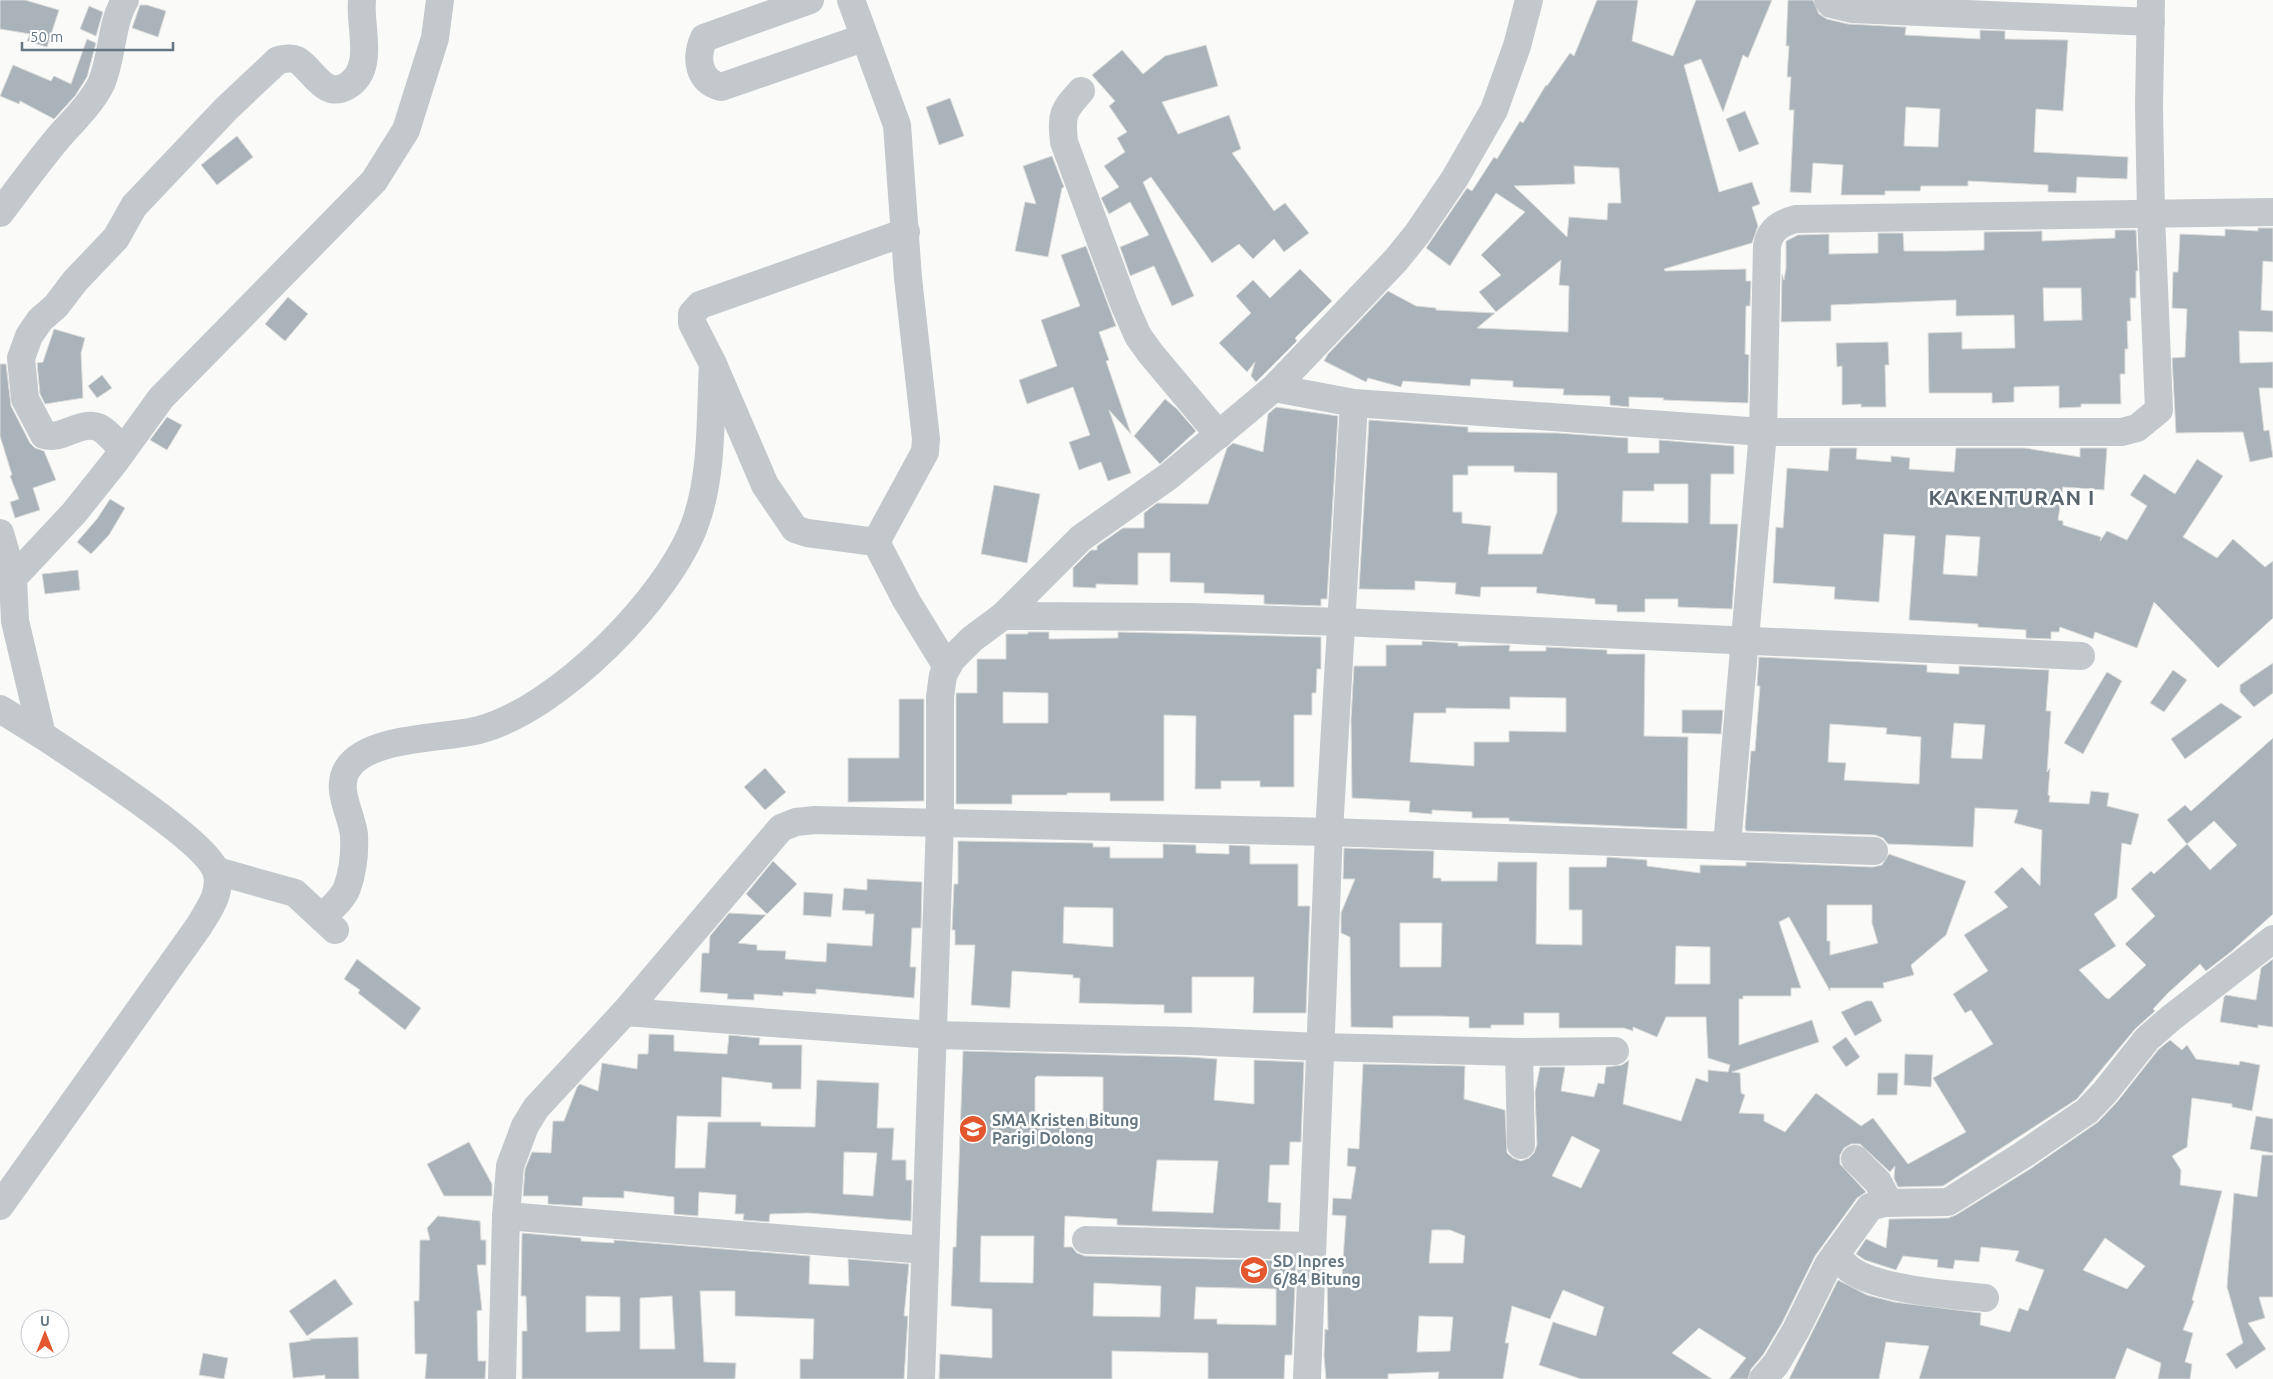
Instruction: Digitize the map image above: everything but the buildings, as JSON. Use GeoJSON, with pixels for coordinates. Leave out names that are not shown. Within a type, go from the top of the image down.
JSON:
{"type":"FeatureCollection","features":[{"type":"Feature","properties":{"kind":"street"},"geometry":{"type":"LineString","coordinates":[[0,213],[57,139],[95,94],[106,70],[114,27],[119,10],[125,0]]}},
{"type":"Feature","properties":{"kind":"street"},"geometry":{"type":"LineString","coordinates":[[124,450],[101,429],[88,426],[51,437],[44,435],[25,399],[21,358],[29,336],[40,320],[56,306],[75,281],[116,238],[134,206],[226,109],[278,60],[288,58],[298,61],[306,71],[331,89],[338,90],[348,86],[362,71],[365,53],[362,0]]}},
{"type":"Feature","properties":{"kind":"street"},"geometry":{"type":"LineString","coordinates":[[13,578],[74,513],[168,391],[374,181],[406,130],[434,38],[440,0]]}},
{"type":"Feature","properties":{"kind":"street"},"geometry":{"type":"LineString","coordinates":[[810,0],[704,38],[698,56],[700,68],[706,78],[711,84],[721,87],[863,38]]}},
{"type":"Feature","properties":{"kind":"street"},"geometry":{"type":"LineString","coordinates":[[850,0],[897,125],[908,278],[926,439],[925,452],[876,542]]}},
{"type":"Feature","properties":{"kind":"street"},"geometry":{"type":"LineString","coordinates":[[921,1379],[940,822],[940,697],[943,675],[952,658],[972,639],[1003,616],[1081,538],[1169,476],[1274,388],[1396,260],[1417,234],[1455,178],[1494,110],[1517,46],[1529,0]]}},
{"type":"Feature","properties":{"kind":"street"},"geometry":{"type":"LineString","coordinates":[[1274,388],[1354,403],[1763,432],[2122,432],[2137,428],[2159,410],[2151,215],[2149,106],[2151,11],[1852,10],[1831,4],[1828,0]]}},
{"type":"Feature","properties":{"kind":"street"},"geometry":{"type":"LineString","coordinates":[[1081,90],[1065,108],[1062,123],[1064,142],[1128,316],[1151,354],[1219,435]]}},
{"type":"Feature","properties":{"kind":"street"},"geometry":{"type":"LineString","coordinates":[[1727,845],[1763,432],[1767,246],[1772,232],[1784,222],[1796,219],[2273,212]]}},
{"type":"Feature","properties":{"kind":"street"},"geometry":{"type":"LineString","coordinates":[[876,542],[807,533],[795,529],[765,485],[713,364],[692,323],[692,314],[700,305],[906,232]]}},
{"type":"Feature","properties":{"kind":"street"},"geometry":{"type":"LineString","coordinates":[[216,871],[295,893],[329,924],[346,890],[354,864],[354,833],[344,801],[344,777],[348,768],[374,749],[395,743],[479,730],[507,719],[540,701],[606,648],[656,592],[696,521],[707,469],[713,364]]}},
{"type":"Feature","properties":{"kind":"street"},"geometry":{"type":"LineString","coordinates":[[1307,1379],[1329,832],[1354,403]]}},
{"type":"Feature","properties":{"kind":"street"},"geometry":{"type":"LineString","coordinates":[[0,533],[13,578],[15,620],[42,735]]}},
{"type":"Feature","properties":{"kind":"street"},"geometry":{"type":"LineString","coordinates":[[876,542],[906,600],[947,667]]}},
{"type":"Feature","properties":{"kind":"street"},"geometry":{"type":"LineString","coordinates":[[1003,616],[1188,617],[1341,622],[2081,656]]}},
{"type":"Feature","properties":{"kind":"street"},"geometry":{"type":"LineString","coordinates":[[0,709],[42,735],[172,825],[204,853],[216,871],[218,884],[215,899],[199,926],[0,1206]]}},
{"type":"Feature","properties":{"kind":"street"},"geometry":{"type":"LineString","coordinates":[[502,1379],[506,1216],[510,1166],[524,1126],[536,1108],[625,1012],[782,828],[796,822],[815,820],[940,822],[1329,832],[1874,851]]}},
{"type":"Feature","properties":{"kind":"street"},"geometry":{"type":"LineString","coordinates":[[1763,1379],[1776,1364],[1796,1330],[1820,1278],[1870,1207],[1889,1203],[1938,1203],[1957,1198],[2069,1124],[2106,1092],[2147,1039],[2171,1018],[2273,939]]}},
{"type":"Feature","properties":{"kind":"street"},"geometry":{"type":"LineString","coordinates":[[625,1012],[933,1035],[1519,1052],[1615,1051]]}},
{"type":"Feature","properties":{"kind":"street"},"geometry":{"type":"LineString","coordinates":[[1519,1052],[1521,1145]]}},
{"type":"Feature","properties":{"kind":"street"},"geometry":{"type":"LineString","coordinates":[[1855,1160],[1878,1182],[1889,1203]]}},
{"type":"Feature","properties":{"kind":"street"},"geometry":{"type":"LineString","coordinates":[[506,1216],[925,1250]]}},
{"type":"Feature","properties":{"kind":"street"},"geometry":{"type":"LineString","coordinates":[[1086,1240],[1312,1246]]}},
{"type":"Feature","properties":{"kind":"street"},"geometry":{"type":"LineString","coordinates":[[1836,1254],[1846,1267],[1880,1283],[1985,1298]]}},
{"type":"Feature","properties":{"kind":"place","name":"SMA Kristen Bitung Parigi Dolong"},"geometry":{"type":"Point","coordinates":[973,1129]}},
{"type":"Feature","properties":{"kind":"place","name":"SD Inpres 6/84 Bitung"},"geometry":{"type":"Point","coordinates":[1254,1270]}},
{"type":"Feature","properties":{"kind":"district","name":"KAKENTURAN I"},"geometry":{"type":"Point","coordinates":[2012,497]}}]}
